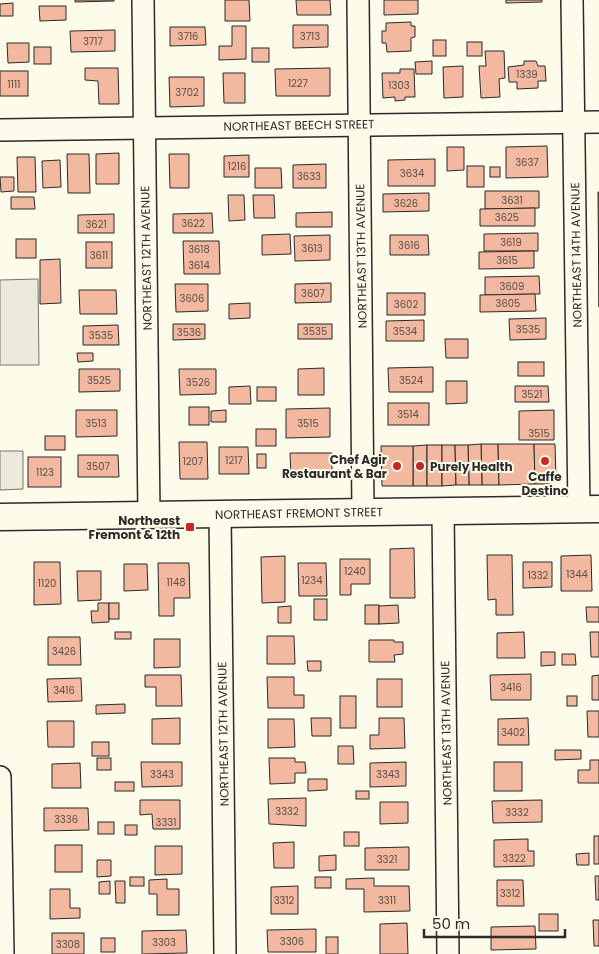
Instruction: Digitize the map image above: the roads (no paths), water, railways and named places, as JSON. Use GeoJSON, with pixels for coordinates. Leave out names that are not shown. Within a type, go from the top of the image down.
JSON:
{"type":"FeatureCollection","features":[{"type":"Feature","properties":{"kind":"main road","name":"NORTHEAST FREMONT STREET"},"geometry":{"type":"LineString","coordinates":[[0,517],[589,509]]}},
{"type":"Feature","properties":{"kind":"street","name":"NORTHEAST 12TH AVENUE"},"geometry":{"type":"LineString","coordinates":[[143,0],[149,515]]}},
{"type":"Feature","properties":{"kind":"street","name":"NORTHEAST 13TH AVENUE"},"geometry":{"type":"LineString","coordinates":[[358,0],[363,512]]}},
{"type":"Feature","properties":{"kind":"street","name":"NORTHEAST 14TH AVENUE"},"geometry":{"type":"LineString","coordinates":[[572,0],[574,122],[589,509]]}},
{"type":"Feature","properties":{"kind":"street","name":"NORTHEAST BEECH STREET"},"geometry":{"type":"LineString","coordinates":[[0,130],[599,122]]}},
{"type":"Feature","properties":{"kind":"street","name":"NORTHEAST 13TH AVENUE"},"geometry":{"type":"LineString","coordinates":[[443,511],[448,954]]}},
{"type":"Feature","properties":{"kind":"street","name":"NORTHEAST 12TH AVENUE"},"geometry":{"type":"LineString","coordinates":[[220,514],[225,954]]}},
{"type":"Feature","properties":{"kind":"street"},"geometry":{"type":"LineString","coordinates":[[0,778],[3,954]]}},
{"type":"Feature","properties":{"kind":"place","name":"Caffe Destino"},"geometry":{"type":"Point","coordinates":[545,461]}},
{"type":"Feature","properties":{"kind":"place","name":"Chef Agir Restaurant & Bar"},"geometry":{"type":"Point","coordinates":[397,466]}},
{"type":"Feature","properties":{"kind":"place","name":"Purely Health"},"geometry":{"type":"Point","coordinates":[420,466]}},
{"type":"Feature","properties":{"kind":"place","name":"Northeast Fremont & 12th"},"geometry":{"type":"Point","coordinates":[190,527]}}]}
